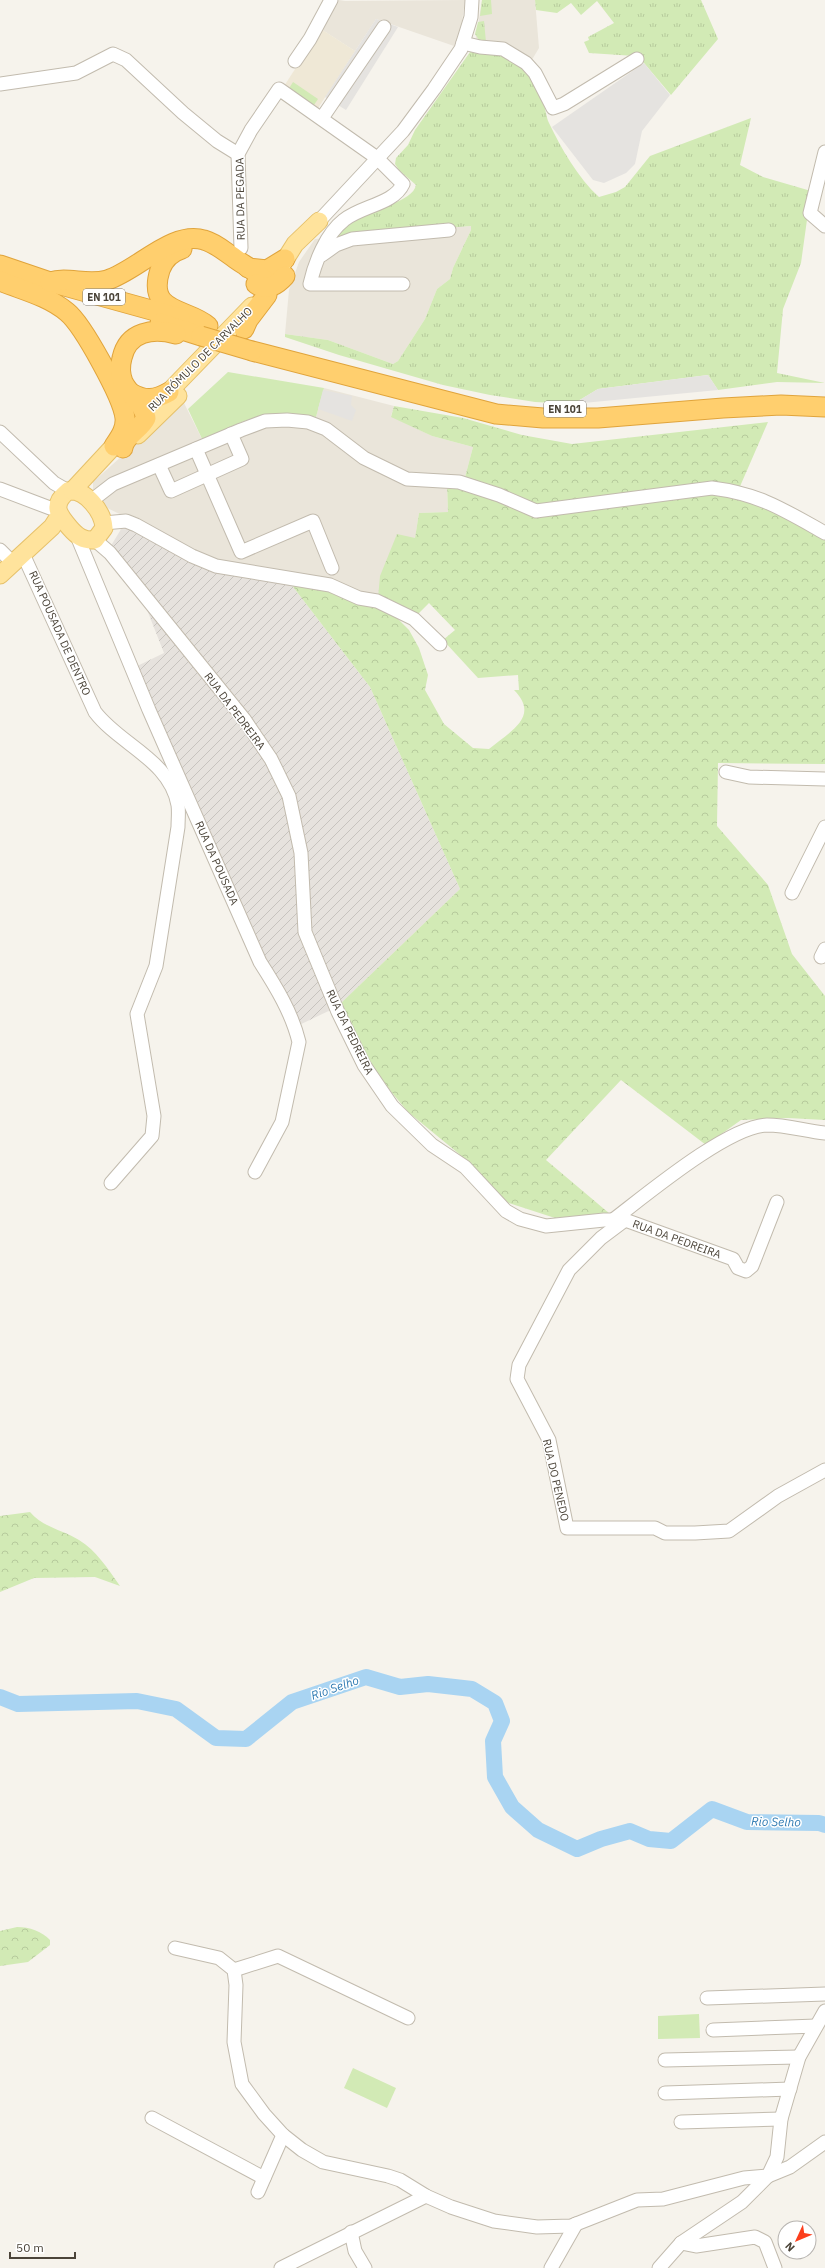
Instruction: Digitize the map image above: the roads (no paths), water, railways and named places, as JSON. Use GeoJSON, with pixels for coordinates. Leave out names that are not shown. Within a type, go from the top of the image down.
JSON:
{"type":"FeatureCollection","features":[{"type":"Feature","properties":{"kind":"highway"},"geometry":{"type":"LineString","coordinates":[[50,282],[60,279],[79,283],[105,280],[124,273],[170,245],[192,238],[212,243],[245,271],[251,292],[251,300],[245,321]]}},
{"type":"Feature","properties":{"kind":"highway"},"geometry":{"type":"LineString","coordinates":[[118,447],[125,418],[123,381],[120,367],[126,346],[135,336],[152,331],[170,333],[193,339],[204,331],[201,320],[168,307],[162,299],[158,288],[158,276],[166,259],[178,250],[197,248],[264,280],[268,287],[267,295],[248,320],[245,321]]}},
{"type":"Feature","properties":{"kind":"highway","name":"EN 101"},"geometry":{"type":"LineString","coordinates":[[0,265],[204,331]]}},
{"type":"Feature","properties":{"kind":"highway"},"geometry":{"type":"LineString","coordinates":[[245,271],[285,267]]}},
{"type":"Feature","properties":{"kind":"highway"},"geometry":{"type":"LineString","coordinates":[[268,287],[279,283],[285,267]]}},
{"type":"Feature","properties":{"kind":"highway","name":"EN 101"},"geometry":{"type":"LineString","coordinates":[[0,275],[496,414],[543,418],[598,418],[723,408],[781,405],[825,406]]}},
{"type":"Feature","properties":{"kind":"highway"},"geometry":{"type":"LineString","coordinates":[[0,281],[41,296],[59,306],[76,320],[123,392],[153,414],[118,447]]}},
{"type":"Feature","properties":{"kind":"highway","name":"EN 101"},"geometry":{"type":"LineString","coordinates":[[256,346],[453,394],[515,405],[578,409],[788,392],[825,396]]}},
{"type":"Feature","properties":{"kind":"highway"},"geometry":{"type":"LineString","coordinates":[[123,392],[147,400],[169,392]]}},
{"type":"Feature","properties":{"kind":"main road","name":"RUA RÓMULO DE CARVALHO"},"geometry":{"type":"LineString","coordinates":[[153,414],[169,392],[245,321],[266,306],[301,237],[319,220]]}},
{"type":"Feature","properties":{"kind":"main road","name":"RUA RÓMULO DE CARVALHO"},"geometry":{"type":"LineString","coordinates":[[153,414],[245,321]]}},
{"type":"Feature","properties":{"kind":"main road"},"geometry":{"type":"LineString","coordinates":[[0,575],[18,558],[67,501],[118,447]]}},
{"type":"Feature","properties":{"kind":"main road"},"geometry":{"type":"LineString","coordinates":[[67,501],[89,537]]}},
{"type":"Feature","properties":{"kind":"main road"},"geometry":{"type":"LineString","coordinates":[[67,501],[89,537]]}},
{"type":"Feature","properties":{"kind":"street"},"geometry":{"type":"LineString","coordinates":[[295,61],[331,0]]}},
{"type":"Feature","properties":{"kind":"street","name":"RUA RÓMULO DE CARVALHO"},"geometry":{"type":"LineString","coordinates":[[319,220],[403,131],[461,50],[471,17],[472,0]]}},
{"type":"Feature","properties":{"kind":"street"},"geometry":{"type":"LineString","coordinates":[[384,27],[322,118],[377,158],[403,184],[400,190],[393,196],[356,212],[344,220],[331,234],[314,267],[310,284],[403,284]]}},
{"type":"Feature","properties":{"kind":"street"},"geometry":{"type":"LineString","coordinates":[[463,43],[480,47],[503,49],[526,63],[535,73],[552,108],[564,104],[637,60]]}},
{"type":"Feature","properties":{"kind":"street"},"geometry":{"type":"LineString","coordinates":[[0,84],[76,73],[113,54],[126,60],[217,141],[238,154]]}},
{"type":"Feature","properties":{"kind":"street","name":"RUA DA PEGADA"},"geometry":{"type":"LineString","coordinates":[[241,248],[238,154],[251,130],[279,89],[322,118]]}},
{"type":"Feature","properties":{"kind":"street"},"geometry":{"type":"LineString","coordinates":[[825,152],[810,213],[825,226]]}},
{"type":"Feature","properties":{"kind":"street"},"geometry":{"type":"LineString","coordinates":[[319,257],[336,245],[352,239],[450,230]]}},
{"type":"Feature","properties":{"kind":"street"},"geometry":{"type":"LineString","coordinates":[[0,489],[50,508],[113,484],[265,421],[308,422],[326,429],[364,458],[395,475],[407,479],[459,482],[499,495],[536,511],[712,488],[738,492],[770,502],[825,534]]}},
{"type":"Feature","properties":{"kind":"street"},"geometry":{"type":"LineString","coordinates":[[0,432],[67,501]]}},
{"type":"Feature","properties":{"kind":"street"},"geometry":{"type":"LineString","coordinates":[[159,465],[171,491],[242,459],[231,434]]}},
{"type":"Feature","properties":{"kind":"street"},"geometry":{"type":"LineString","coordinates":[[196,449],[241,552],[313,521],[332,568]]}},
{"type":"Feature","properties":{"kind":"street"},"geometry":{"type":"LineString","coordinates":[[89,537],[126,521],[192,556],[216,566],[330,585],[359,598],[377,601],[414,619],[440,644]]}},
{"type":"Feature","properties":{"kind":"street","name":"RUA DA PEDREIRA"},"geometry":{"type":"LineString","coordinates":[[89,537],[110,553],[244,719],[271,759],[289,796],[302,853],[305,932],[338,1012],[364,1066],[392,1106],[432,1145],[466,1167],[506,1211],[520,1219],[546,1226],[619,1220],[733,1259],[738,1268],[746,1271],[752,1266],[777,1202]]}},
{"type":"Feature","properties":{"kind":"street","name":"RUA DA POUSADA"},"geometry":{"type":"LineString","coordinates":[[89,537],[149,710],[260,962],[281,995],[296,1030],[299,1042],[282,1122],[255,1172]]}},
{"type":"Feature","properties":{"kind":"street"},"geometry":{"type":"LineString","coordinates":[[0,550],[18,558]]}},
{"type":"Feature","properties":{"kind":"street","name":"RUA POUSADA DE DENTRO"},"geometry":{"type":"LineString","coordinates":[[18,558],[95,712],[103,722],[161,770],[170,785],[178,805],[178,827],[156,966],[138,1014],[154,1116],[152,1136],[111,1183]]}},
{"type":"Feature","properties":{"kind":"street"},"geometry":{"type":"LineString","coordinates":[[726,772],[749,777],[825,779]]}},
{"type":"Feature","properties":{"kind":"street"},"geometry":{"type":"LineString","coordinates":[[792,893],[825,827]]}},
{"type":"Feature","properties":{"kind":"street"},"geometry":{"type":"LineString","coordinates":[[619,1220],[691,1162],[729,1137],[751,1128],[767,1125],[825,1133]]}},
{"type":"Feature","properties":{"kind":"street","name":"RUA DO PENEDO"},"geometry":{"type":"LineString","coordinates":[[619,1220],[569,1270],[519,1365],[517,1379],[549,1440],[567,1528],[655,1528],[665,1533],[729,1531],[778,1496],[825,1470]]}},
{"type":"Feature","properties":{"kind":"street"},"geometry":{"type":"LineString","coordinates":[[175,1948],[219,1958],[234,1970],[236,1985],[234,2042],[242,2084],[264,2114],[283,2135],[302,2150],[323,2162],[378,2172],[400,2180],[426,2196],[451,2207],[494,2221],[537,2227],[571,2226],[637,2200],[664,2199],[744,2178],[768,2176],[790,2167],[825,2142]]}},
{"type":"Feature","properties":{"kind":"street"},"geometry":{"type":"LineString","coordinates":[[234,1970],[278,1956],[408,2018]]}},
{"type":"Feature","properties":{"kind":"street"},"geometry":{"type":"LineString","coordinates":[[707,1998],[825,1994]]}},
{"type":"Feature","properties":{"kind":"street"},"geometry":{"type":"LineString","coordinates":[[659,2268],[681,2243],[742,2202],[768,2176],[777,2157],[781,2119],[800,2057],[825,2011]]}},
{"type":"Feature","properties":{"kind":"street"},"geometry":{"type":"LineString","coordinates":[[713,2030],[816,2026]]}},
{"type":"Feature","properties":{"kind":"street"},"geometry":{"type":"LineString","coordinates":[[665,2060],[800,2057]]}},
{"type":"Feature","properties":{"kind":"street"},"geometry":{"type":"LineString","coordinates":[[665,2093],[790,2089]]}},
{"type":"Feature","properties":{"kind":"street"},"geometry":{"type":"LineString","coordinates":[[152,2118],[264,2178]]}},
{"type":"Feature","properties":{"kind":"street"},"geometry":{"type":"LineString","coordinates":[[682,2122],[781,2119]]}},
{"type":"Feature","properties":{"kind":"street"},"geometry":{"type":"LineString","coordinates":[[258,2192],[283,2135]]}},
{"type":"Feature","properties":{"kind":"street"},"geometry":{"type":"LineString","coordinates":[[281,2268],[426,2196]]}},
{"type":"Feature","properties":{"kind":"street"},"geometry":{"type":"LineString","coordinates":[[551,2268],[576,2224]]}},
{"type":"Feature","properties":{"kind":"street"},"geometry":{"type":"LineString","coordinates":[[351,2232],[355,2251],[365,2268]]}},
{"type":"Feature","properties":{"kind":"street"},"geometry":{"type":"LineString","coordinates":[[681,2243],[696,2246],[755,2237],[765,2242],[776,2268]]}},
{"type":"Feature","properties":{"kind":"waterway","name":"Rio Selho"},"geometry":{"type":"LineString","coordinates":[[0,1697],[18,1704],[137,1701],[176,1709],[216,1738],[246,1739],[292,1702],[366,1677],[400,1687],[428,1684],[472,1689],[495,1703],[502,1721],[493,1741],[495,1777],[512,1807],[538,1830],[577,1849],[601,1839],[630,1831],[649,1839],[671,1841],[712,1809],[747,1822],[819,1823],[825,1825]]}}]}
